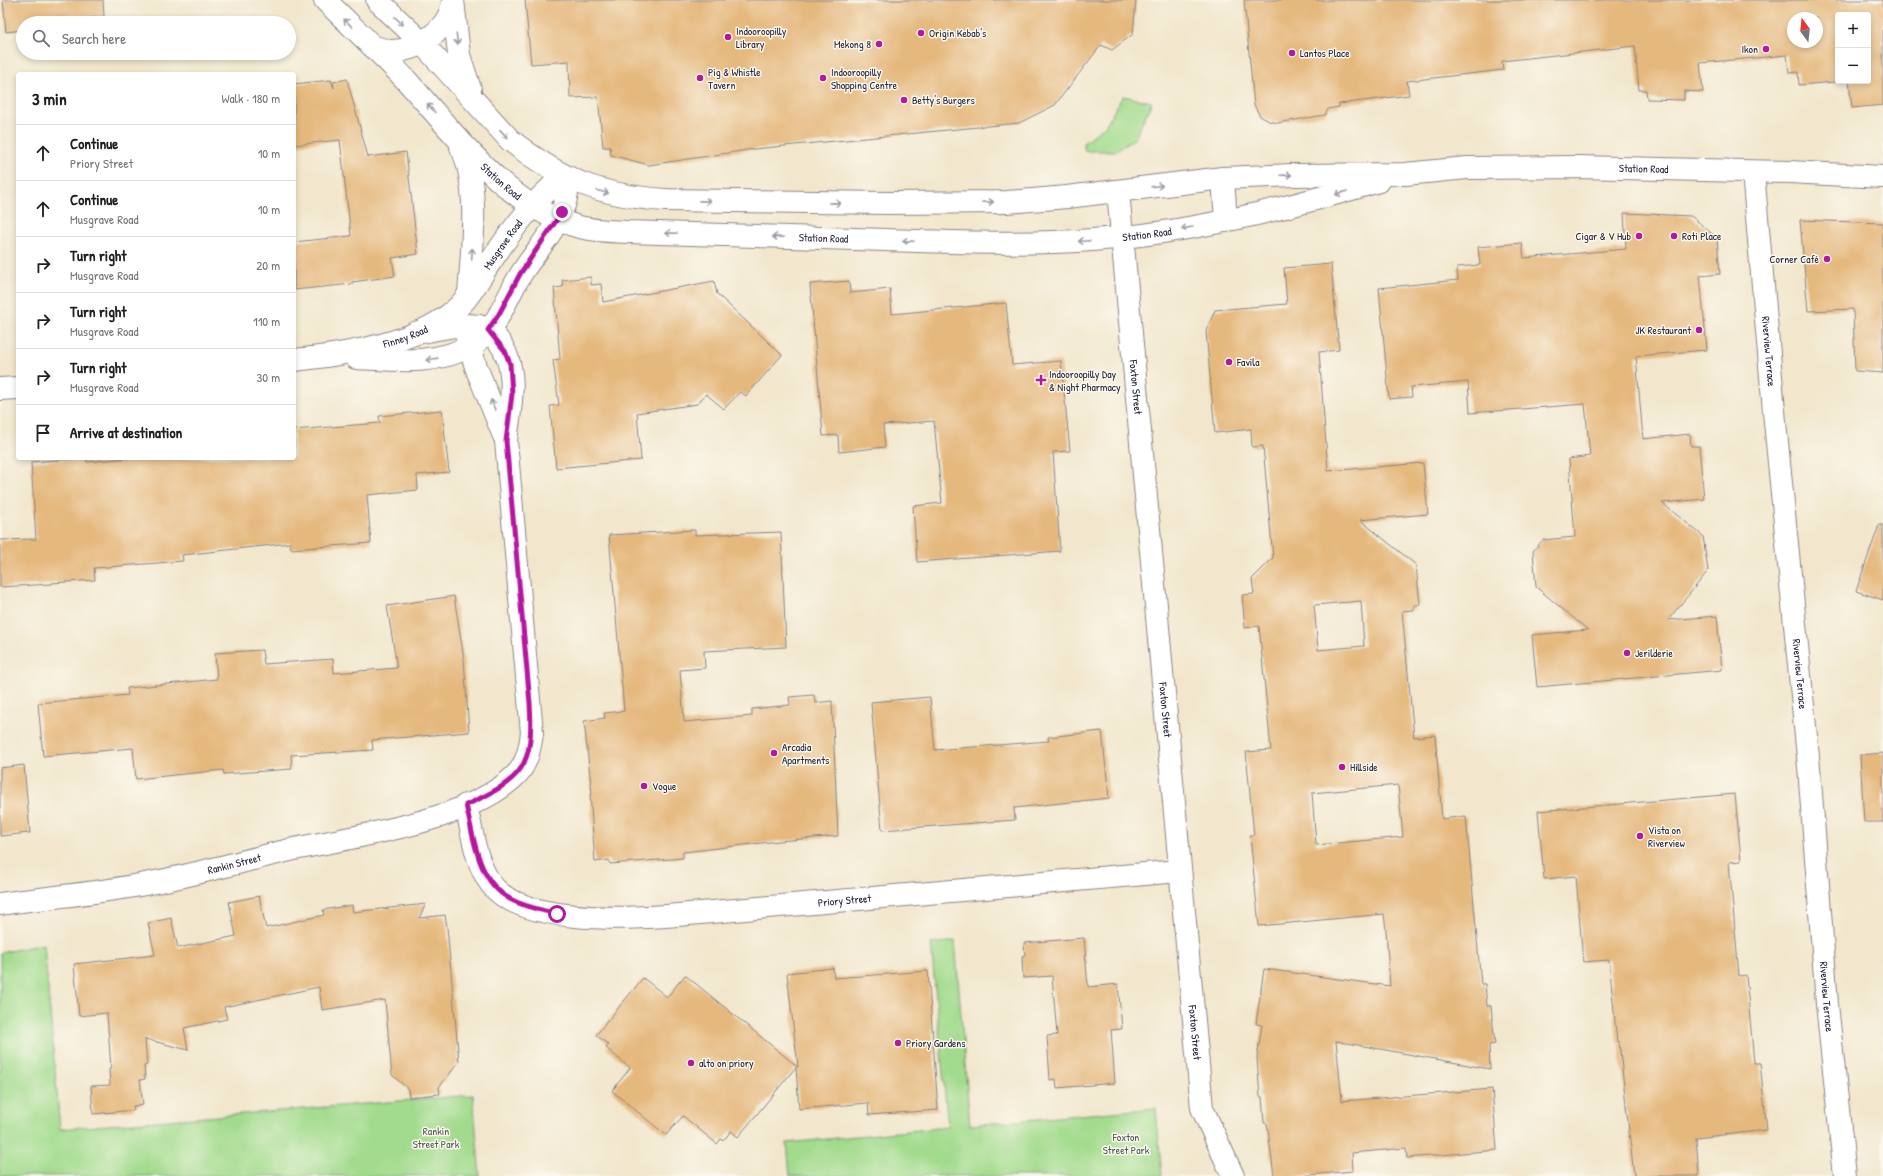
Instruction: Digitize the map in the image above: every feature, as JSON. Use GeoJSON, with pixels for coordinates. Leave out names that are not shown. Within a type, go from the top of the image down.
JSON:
{"type":"FeatureCollection","features":[{"type":"Feature","properties":{"kind":"street","name":"Station Road"},"geometry":{"type":"LineString","coordinates":[[325,0],[406,80],[484,167],[532,205],[558,220],[576,226],[600,230],[717,235],[989,242],[1068,241],[1123,237],[1226,221],[1284,208],[1405,174]]}},
{"type":"Feature","properties":{"kind":"street","name":"Station Road"},"geometry":{"type":"LineString","coordinates":[[377,0],[421,42],[479,104],[510,140],[565,177],[595,189],[615,194],[666,200],[887,203],[1007,202],[1118,191],[1223,178],[1292,175],[1405,174],[1467,168],[1579,167],[1883,177]]}},
{"type":"Feature","properties":{"kind":"street"},"geometry":{"type":"LineString","coordinates":[[372,46],[380,49],[398,50],[421,42],[434,34],[442,25],[450,13],[453,0]]}},
{"type":"Feature","properties":{"kind":"street"},"geometry":{"type":"LineString","coordinates":[[453,0],[463,69],[470,89],[479,104]]}},
{"type":"Feature","properties":{"kind":"street"},"geometry":{"type":"LineString","coordinates":[[456,137],[467,160],[472,180],[472,246],[468,294]]}},
{"type":"Feature","properties":{"kind":"street","name":"Riverview Terrace"},"geometry":{"type":"LineString","coordinates":[[1753,172],[1775,422],[1809,767],[1827,1004],[1845,1176]]}},
{"type":"Feature","properties":{"kind":"street"},"geometry":{"type":"LineString","coordinates":[[469,347],[481,338],[488,330],[499,314],[520,274],[558,220],[566,201],[565,177]]}},
{"type":"Feature","properties":{"kind":"street","name":"Musgrave Road"},"geometry":{"type":"LineString","coordinates":[[506,441],[469,347],[464,326],[464,314],[468,294],[509,234],[532,205],[565,177]]}},
{"type":"Feature","properties":{"kind":"street"},"geometry":{"type":"LineString","coordinates":[[1223,178],[1226,221]]}},
{"type":"Feature","properties":{"kind":"street","name":"Foxton Street"},"geometry":{"type":"LineString","coordinates":[[1118,191],[1179,871],[1202,1108],[1233,1176]]}},
{"type":"Feature","properties":{"kind":"street","name":"Finney Road"},"geometry":{"type":"LineString","coordinates":[[296,360],[331,356],[381,344],[415,333],[448,316],[468,294]]}},
{"type":"Feature","properties":{"kind":"street"},"geometry":{"type":"LineString","coordinates":[[415,333],[464,326],[480,327],[488,330]]}},
{"type":"Feature","properties":{"kind":"street","name":"Musgrave Road"},"geometry":{"type":"LineString","coordinates":[[466,805],[484,797],[517,775],[525,762],[530,749],[532,733],[506,441],[512,394],[509,361],[500,344],[488,330]]}},
{"type":"Feature","properties":{"kind":"street","name":"Finney Road"},"geometry":{"type":"LineString","coordinates":[[331,356],[424,360],[446,356],[469,347]]}},
{"type":"Feature","properties":{"kind":"street"},"geometry":{"type":"LineString","coordinates":[[0,389],[16,388]]}},
{"type":"Feature","properties":{"kind":"street","name":"Priory Street"},"geometry":{"type":"LineString","coordinates":[[466,805],[484,873],[491,885],[511,900],[557,914],[583,918],[638,918],[1179,871]]}},
{"type":"Feature","properties":{"kind":"street","name":"Rankin Street"},"geometry":{"type":"LineString","coordinates":[[0,904],[164,880],[399,827],[466,805]]}},
{"type":"Feature","properties":{"kind":"green space"},"geometry":{"type":"Polygon","coordinates":[[[1123,96],[1152,102],[1135,138],[1116,151],[1085,151],[1083,143],[1105,126],[1123,96]]]}},
{"type":"Feature","properties":{"kind":"green space","name":"Foxton Street Park"},"geometry":{"type":"Polygon","coordinates":[[[955,941],[970,1125],[1156,1108],[1162,1176],[790,1176],[787,1143],[948,1127],[931,944],[955,941]]]}},
{"type":"Feature","properties":{"kind":"green space","name":"Rankin Street Park"},"geometry":{"type":"Polygon","coordinates":[[[44,944],[60,1129],[473,1095],[480,1176],[0,1176],[0,953],[44,944]]]}},
{"type":"Feature","properties":{"kind":"building"},"geometry":{"type":"Polygon","coordinates":[[[3,0],[103,0],[104,16],[16,16],[16,31],[6,32],[3,0]]]}},
{"type":"Feature","properties":{"kind":"building","name":"Indooroopilly Shopping Centre"},"geometry":{"type":"Polygon","coordinates":[[[525,0],[1136,0],[1133,34],[1112,50],[1101,45],[1055,105],[1019,123],[754,149],[649,165],[611,155],[610,147],[603,147],[598,97],[570,98],[569,61],[531,64],[525,0]]]}},
{"type":"Feature","properties":{"kind":"building"},"geometry":{"type":"Polygon","coordinates":[[[1244,0],[1883,0],[1883,105],[1852,108],[1849,84],[1871,84],[1871,12],[1835,12],[1835,82],[1799,85],[1798,72],[1789,73],[1787,55],[1700,63],[1703,92],[1684,91],[1684,100],[1647,99],[1646,90],[1639,90],[1635,46],[1502,61],[1503,70],[1407,81],[1409,95],[1339,104],[1339,107],[1328,109],[1325,115],[1277,123],[1260,116],[1254,105],[1244,0]]]}},
{"type":"Feature","properties":{"kind":"building"},"geometry":{"type":"Polygon","coordinates":[[[347,79],[368,157],[406,152],[418,254],[392,258],[395,276],[352,282],[352,284],[296,290],[296,242],[351,236],[340,140],[296,145],[296,84],[331,80],[334,88],[333,82],[347,79]]]}},
{"type":"Feature","properties":{"kind":"building"},"geometry":{"type":"Polygon","coordinates":[[[1624,213],[1691,216],[1717,238],[1720,274],[1700,276],[1707,350],[1636,356],[1643,439],[1690,434],[1691,446],[1699,446],[1704,499],[1662,503],[1703,536],[1708,571],[1668,620],[1717,616],[1722,670],[1537,687],[1532,635],[1588,630],[1536,587],[1533,551],[1543,540],[1575,537],[1569,459],[1590,456],[1585,404],[1470,413],[1468,382],[1411,387],[1412,397],[1389,399],[1379,288],[1458,280],[1457,267],[1480,265],[1478,247],[1522,243],[1524,258],[1626,249],[1624,213]]]}},
{"type":"Feature","properties":{"kind":"building"},"geometry":{"type":"Polygon","coordinates":[[[1800,220],[1883,223],[1883,373],[1855,371],[1853,309],[1808,311],[1800,220]]]}},
{"type":"Feature","properties":{"kind":"building"},"geometry":{"type":"Polygon","coordinates":[[[1331,264],[1339,350],[1319,352],[1328,471],[1423,463],[1428,514],[1360,520],[1416,565],[1420,605],[1414,605],[1414,610],[1402,611],[1414,737],[1435,735],[1442,819],[1466,816],[1481,984],[1485,984],[1487,1006],[1491,1006],[1495,1044],[1489,1045],[1490,1069],[1336,1041],[1342,1101],[1492,1089],[1497,1150],[1407,1158],[1406,1148],[1352,1153],[1353,1171],[1298,1176],[1274,1176],[1267,1123],[1264,1123],[1262,1097],[1260,1097],[1257,1057],[1262,1025],[1256,1024],[1264,969],[1390,986],[1384,914],[1259,926],[1250,836],[1254,836],[1246,752],[1271,750],[1259,626],[1245,628],[1242,595],[1254,594],[1252,579],[1273,558],[1263,446],[1252,447],[1251,429],[1215,433],[1206,331],[1215,310],[1287,304],[1284,268],[1331,264]],[[1361,601],[1314,605],[1318,650],[1364,646],[1361,601]],[[1398,785],[1312,793],[1316,845],[1403,837],[1398,785]]]}},
{"type":"Feature","properties":{"kind":"building"},"geometry":{"type":"Polygon","coordinates":[[[591,277],[591,285],[601,284],[603,302],[714,281],[717,294],[782,355],[746,396],[740,392],[724,409],[706,394],[697,404],[637,413],[641,460],[556,468],[550,406],[559,405],[553,360],[560,359],[554,288],[563,287],[562,280],[591,277]]]}},
{"type":"Feature","properties":{"kind":"building"},"geometry":{"type":"Polygon","coordinates":[[[849,281],[850,293],[890,289],[892,314],[1006,303],[1012,365],[1061,361],[1070,451],[1053,452],[1060,551],[917,562],[913,506],[942,503],[934,421],[883,425],[885,447],[839,452],[838,435],[823,436],[810,284],[849,281]]]}},
{"type":"Feature","properties":{"kind":"building"},"geometry":{"type":"Polygon","coordinates":[[[442,410],[449,472],[417,475],[418,490],[367,495],[371,543],[291,549],[290,543],[182,555],[183,561],[94,568],[95,580],[0,587],[0,540],[36,539],[31,462],[58,460],[86,460],[87,462],[108,460],[296,460],[296,430],[380,423],[379,416],[442,410]]]}},
{"type":"Feature","properties":{"kind":"building"},"geometry":{"type":"Polygon","coordinates":[[[1879,525],[1883,525],[1883,600],[1856,591],[1879,525]]]}},
{"type":"Feature","properties":{"kind":"building"},"geometry":{"type":"Polygon","coordinates":[[[695,530],[695,535],[781,532],[786,647],[704,651],[705,668],[680,670],[684,722],[752,716],[752,709],[790,705],[789,697],[814,695],[815,703],[832,701],[838,836],[683,852],[683,858],[610,864],[609,860],[595,862],[590,794],[592,794],[584,721],[605,718],[604,713],[624,711],[609,535],[695,530]]]}},
{"type":"Feature","properties":{"kind":"building"},"geometry":{"type":"Polygon","coordinates":[[[454,596],[464,659],[469,732],[372,740],[373,750],[291,755],[292,769],[224,774],[223,770],[136,779],[133,748],[43,756],[38,703],[128,695],[127,688],[217,679],[215,653],[262,650],[264,664],[333,659],[334,673],[397,668],[387,606],[454,596]]]}},
{"type":"Feature","properties":{"kind":"building"},"geometry":{"type":"Polygon","coordinates":[[[930,697],[935,750],[1049,741],[1048,737],[1102,731],[1109,798],[1014,808],[1015,820],[882,830],[871,702],[930,697]]]}},
{"type":"Feature","properties":{"kind":"building"},"geometry":{"type":"Polygon","coordinates":[[[1883,753],[1883,822],[1864,822],[1860,755],[1883,753]]]}},
{"type":"Feature","properties":{"kind":"building"},"geometry":{"type":"Polygon","coordinates":[[[24,765],[30,833],[0,836],[0,768],[24,765]]]}},
{"type":"Feature","properties":{"kind":"building"},"geometry":{"type":"Polygon","coordinates":[[[1735,794],[1741,861],[1729,862],[1739,976],[1746,975],[1754,1063],[1760,1063],[1767,1130],[1696,1138],[1699,1176],[1634,1176],[1619,1042],[1617,1042],[1609,960],[1583,962],[1576,876],[1544,879],[1538,811],[1735,794]]]}},
{"type":"Feature","properties":{"kind":"building"},"geometry":{"type":"Polygon","coordinates":[[[259,896],[266,928],[324,915],[323,910],[352,905],[353,912],[426,904],[419,918],[445,915],[459,1062],[439,1087],[440,1094],[409,1097],[408,1089],[392,1075],[385,1000],[322,1010],[319,987],[224,1007],[227,1019],[184,1028],[188,1050],[145,1039],[147,1065],[144,1066],[145,1079],[140,1080],[143,1105],[133,1106],[134,1110],[93,1114],[91,1086],[110,1085],[109,1069],[111,1069],[107,1013],[79,1016],[74,964],[155,955],[148,923],[171,918],[178,948],[236,936],[229,902],[259,896]]]}},
{"type":"Feature","properties":{"kind":"building"},"geometry":{"type":"Polygon","coordinates":[[[1084,938],[1088,987],[1118,984],[1122,1029],[1111,1030],[1115,1083],[1057,1088],[1056,1079],[1050,1080],[1047,1036],[1057,1035],[1052,976],[1023,978],[1022,956],[1025,955],[1024,943],[1084,938]]]}},
{"type":"Feature","properties":{"kind":"building"},"geometry":{"type":"Polygon","coordinates":[[[833,968],[834,978],[928,971],[938,1110],[869,1115],[868,1103],[799,1109],[796,1067],[738,1137],[731,1131],[723,1141],[721,1139],[717,1144],[683,1116],[666,1135],[612,1091],[630,1068],[606,1048],[609,1045],[596,1035],[643,978],[667,997],[685,975],[798,1067],[787,973],[833,968]]]}},
{"type":"Feature","properties":{"kind":"place","name":"Origin Kebab's"},"geometry":{"type":"Point","coordinates":[921,33]}},
{"type":"Feature","properties":{"kind":"place","name":"Indooroopilly Library"},"geometry":{"type":"Point","coordinates":[728,37]}},
{"type":"Feature","properties":{"kind":"place","name":"Mekong 8"},"geometry":{"type":"Point","coordinates":[879,44]}},
{"type":"Feature","properties":{"kind":"place","name":"Ikon"},"geometry":{"type":"Point","coordinates":[1766,49]}},
{"type":"Feature","properties":{"kind":"place","name":"Lantos Place"},"geometry":{"type":"Point","coordinates":[1292,53]}},
{"type":"Feature","properties":{"kind":"place","name":"Pig & Whistle Tavern"},"geometry":{"type":"Point","coordinates":[700,78]}},
{"type":"Feature","properties":{"kind":"place","name":"Indooroopilly Shopping Centre"},"geometry":{"type":"Point","coordinates":[823,78]}},
{"type":"Feature","properties":{"kind":"place","name":"Betty's Burgers"},"geometry":{"type":"Point","coordinates":[904,100]}},
{"type":"Feature","properties":{"kind":"place","name":"Cigar & V Hub"},"geometry":{"type":"Point","coordinates":[1639,236]}},
{"type":"Feature","properties":{"kind":"place","name":"Roti Place"},"geometry":{"type":"Point","coordinates":[1674,236]}},
{"type":"Feature","properties":{"kind":"place","name":"Corner Café"},"geometry":{"type":"Point","coordinates":[1827,259]}},
{"type":"Feature","properties":{"kind":"place","name":"JK Restaurant"},"geometry":{"type":"Point","coordinates":[1699,330]}},
{"type":"Feature","properties":{"kind":"place","name":"Favila"},"geometry":{"type":"Point","coordinates":[1229,362]}},
{"type":"Feature","properties":{"kind":"place","name":"Indooroopilly Day & Night Pharmacy"},"geometry":{"type":"Point","coordinates":[1041,380]}},
{"type":"Feature","properties":{"kind":"place","name":"Jerilderie"},"geometry":{"type":"Point","coordinates":[1627,653]}},
{"type":"Feature","properties":{"kind":"place","name":"Arcadia Apartments"},"geometry":{"type":"Point","coordinates":[774,753]}},
{"type":"Feature","properties":{"kind":"place","name":"Hillside"},"geometry":{"type":"Point","coordinates":[1342,767]}},
{"type":"Feature","properties":{"kind":"place","name":"Vogue"},"geometry":{"type":"Point","coordinates":[644,786]}},
{"type":"Feature","properties":{"kind":"place","name":"Vista on Riverview"},"geometry":{"type":"Point","coordinates":[1640,836]}},
{"type":"Feature","properties":{"kind":"place","name":"Priory Gardens"},"geometry":{"type":"Point","coordinates":[898,1043]}},
{"type":"Feature","properties":{"kind":"place","name":"alto on priory"},"geometry":{"type":"Point","coordinates":[691,1063]}},
{"type":"Feature","properties":{"kind":"route"},"geometry":{"type":"LineString","coordinates":[[557,914],[511,900],[491,885],[484,873],[466,805],[484,797],[517,775],[525,762],[530,749],[532,733],[530,703],[506,441],[512,394],[510,364],[505,351],[497,339],[488,330],[502,309],[520,274],[562,212]]}}]}
